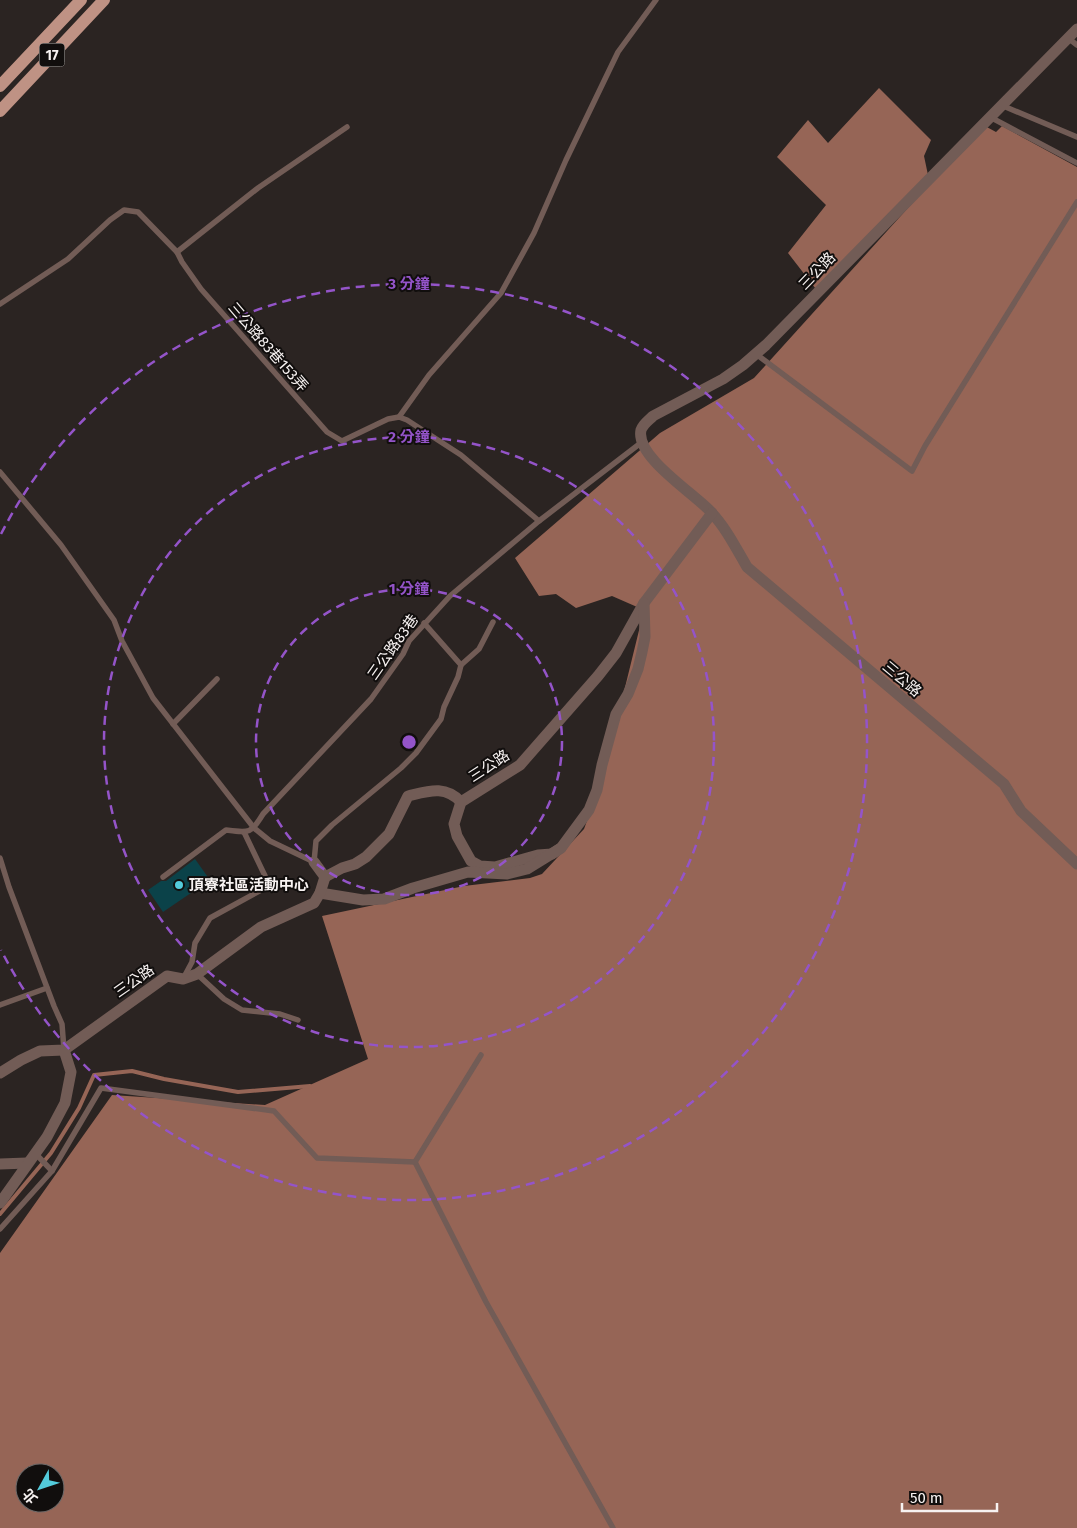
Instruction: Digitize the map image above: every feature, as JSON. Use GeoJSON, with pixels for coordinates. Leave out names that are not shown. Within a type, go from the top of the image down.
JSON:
{"type":"FeatureCollection","features":[{"type":"Feature","properties":{"kind":"main road","name":"17"},"geometry":{"type":"LineString","coordinates":[[0,86],[81,0]]}},
{"type":"Feature","properties":{"kind":"main road","name":"17"},"geometry":{"type":"LineString","coordinates":[[0,111],[104,0]]}},
{"type":"Feature","properties":{"kind":"street","name":"三公路"},"geometry":{"type":"LineString","coordinates":[[1077,29],[1073,41],[1001,105],[744,366],[653,416],[644,424],[640,432],[642,442],[649,456],[712,513],[747,566],[1004,784],[1022,812],[1077,864]]}},
{"type":"Feature","properties":{"kind":"street","name":"三公路"},"geometry":{"type":"LineString","coordinates":[[561,848],[552,854],[538,855],[495,867],[474,864],[455,830],[454,824],[461,802],[520,765],[535,749],[616,653],[644,602],[712,513]]}},
{"type":"Feature","properties":{"kind":"street"},"geometry":{"type":"LineString","coordinates":[[314,862],[325,877],[320,893],[363,900],[384,899],[413,888],[468,872],[507,874],[527,869],[561,848],[588,810],[597,790],[606,746],[613,729],[616,714],[628,694],[638,669],[645,636],[644,602]]}},
{"type":"Feature","properties":{"kind":"street","name":"三公路"},"geometry":{"type":"LineString","coordinates":[[325,877],[366,857],[389,834],[408,796],[435,790],[454,794],[461,802]]}},
{"type":"Feature","properties":{"kind":"street","name":"三公路"},"geometry":{"type":"LineString","coordinates":[[64,1050],[167,976],[183,979],[197,974],[262,927],[314,903],[320,893]]}},
{"type":"Feature","properties":{"kind":"street"},"geometry":{"type":"LineString","coordinates":[[0,1073],[40,1051],[64,1050],[71,1072],[65,1103],[47,1136],[27,1163],[18,1180],[0,1203]]}},
{"type":"Feature","properties":{"kind":"street"},"geometry":{"type":"LineString","coordinates":[[0,1164],[27,1163]]}},
{"type":"Feature","properties":{"kind":"lane"},"geometry":{"type":"LineString","coordinates":[[539,521],[461,455],[407,420],[399,417],[429,374],[501,293],[534,233],[566,160],[618,52],[656,0]]}},
{"type":"Feature","properties":{"kind":"lane"},"geometry":{"type":"LineString","coordinates":[[1001,105],[1077,138]]}},
{"type":"Feature","properties":{"kind":"lane"},"geometry":{"type":"LineString","coordinates":[[989,117],[1077,163]]}},
{"type":"Feature","properties":{"kind":"lane"},"geometry":{"type":"LineString","coordinates":[[178,252],[258,188],[347,127]]}},
{"type":"Feature","properties":{"kind":"lane"},"geometry":{"type":"LineString","coordinates":[[756,354],[912,471],[925,446],[1077,202]]}},
{"type":"Feature","properties":{"kind":"lane","name":"三公路83巷153弄"},"geometry":{"type":"LineString","coordinates":[[0,304],[68,259],[110,220],[124,210],[138,212],[178,252],[182,262],[201,289],[327,432],[342,441],[388,419],[399,417]]}},
{"type":"Feature","properties":{"kind":"lane","name":"三公路83巷"},"geometry":{"type":"LineString","coordinates":[[254,828],[263,814],[371,700],[403,654],[409,641],[450,596],[539,521],[642,442]]}},
{"type":"Feature","properties":{"kind":"lane"},"geometry":{"type":"LineString","coordinates":[[0,472],[61,545],[114,620],[122,641],[153,698],[254,828],[270,841],[314,862],[316,841],[332,825],[401,768],[421,747],[441,720],[444,707],[458,677],[461,665],[479,649],[493,622]]}},
{"type":"Feature","properties":{"kind":"lane"},"geometry":{"type":"LineString","coordinates":[[424,623],[461,665]]}},
{"type":"Feature","properties":{"kind":"lane"},"geometry":{"type":"LineString","coordinates":[[173,724],[217,679]]}},
{"type":"Feature","properties":{"kind":"lane"},"geometry":{"type":"LineString","coordinates":[[163,877],[226,830],[244,832],[254,828]]}},
{"type":"Feature","properties":{"kind":"lane"},"geometry":{"type":"LineString","coordinates":[[183,979],[192,962],[195,943],[210,918],[263,889],[266,878],[244,832]]}},
{"type":"Feature","properties":{"kind":"lane"},"geometry":{"type":"LineString","coordinates":[[0,858],[9,887],[62,1024],[64,1050]]}},
{"type":"Feature","properties":{"kind":"lane"},"geometry":{"type":"LineString","coordinates":[[197,974],[224,999],[242,1010],[280,1014],[298,1020]]}},
{"type":"Feature","properties":{"kind":"lane"},"geometry":{"type":"LineString","coordinates":[[0,1005],[47,988]]}},
{"type":"Feature","properties":{"kind":"lane"},"geometry":{"type":"LineString","coordinates":[[415,1162],[481,1054]]}},
{"type":"Feature","properties":{"kind":"lane"},"geometry":{"type":"LineString","coordinates":[[0,1229],[52,1171],[101,1088],[274,1111],[317,1158],[415,1162]]}},
{"type":"Feature","properties":{"kind":"lane"},"geometry":{"type":"LineString","coordinates":[[35,1153],[52,1171]]}},
{"type":"Feature","properties":{"kind":"lane"},"geometry":{"type":"LineString","coordinates":[[415,1162],[486,1302],[613,1528]]}},
{"type":"Feature","properties":{"kind":"shaded area"},"geometry":{"type":"Polygon","coordinates":[[[879,88],[931,140],[924,156],[928,175],[819,293],[788,253],[826,205],[777,157],[808,120],[828,143],[879,88]]]}},
{"type":"Feature","properties":{"kind":"shaded area"},"geometry":{"type":"Polygon","coordinates":[[[983,125],[996,132],[1002,126],[1077,167],[1077,1528],[0,1528],[0,1253],[112,1095],[265,1105],[368,1059],[322,916],[464,886],[530,878],[542,874],[584,829],[603,777],[644,610],[612,596],[576,608],[556,594],[539,596],[515,558],[660,433],[754,378],[983,125]]]}},
{"type":"Feature","properties":{"kind":"building","name":"頂寮社區活動中心"},"geometry":{"type":"Polygon","coordinates":[[[195,859],[210,880],[163,912],[148,890],[161,881],[166,881],[195,859]]]}},
{"type":"Feature","properties":{"kind":"waterway"},"geometry":{"type":"LineString","coordinates":[[0,1214],[51,1153],[79,1108],[94,1075],[132,1071],[164,1079],[238,1092],[310,1086]]}},
{"type":"Feature","properties":{"kind":"place","name":"頂寮社區活動中心"},"geometry":{"type":"Point","coordinates":[179,885]}}]}
